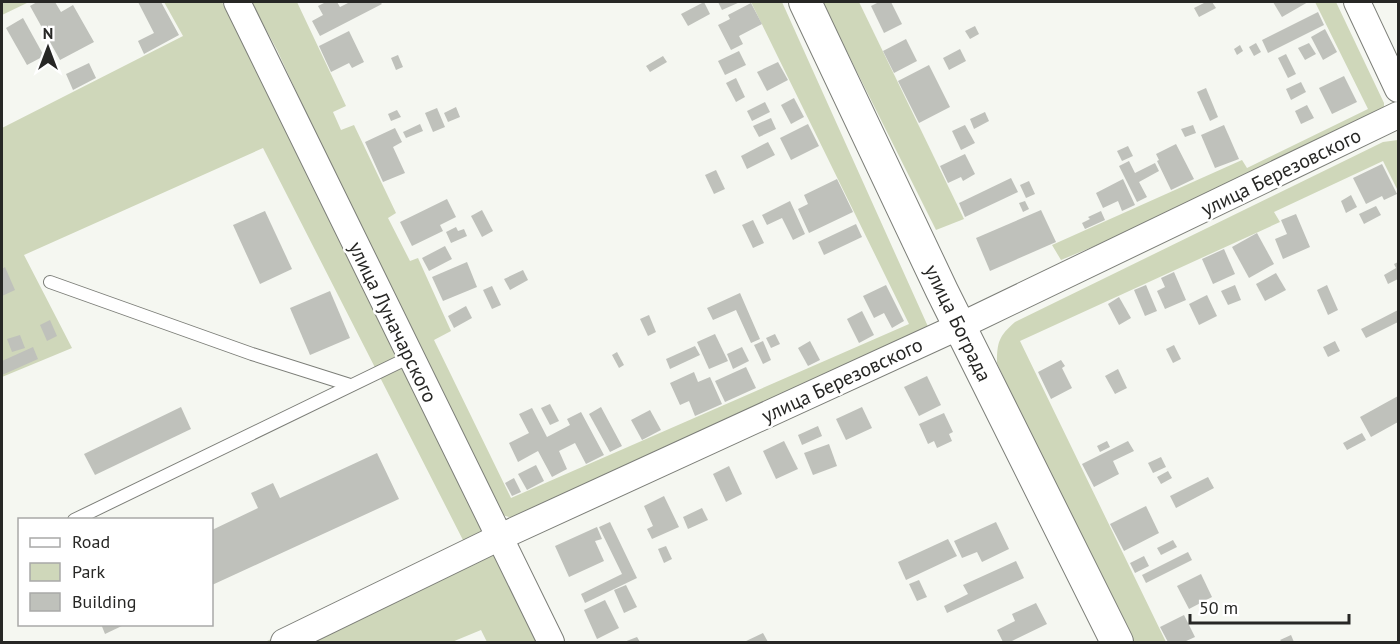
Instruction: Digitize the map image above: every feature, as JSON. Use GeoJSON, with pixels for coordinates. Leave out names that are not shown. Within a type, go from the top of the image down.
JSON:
{"type":"FeatureCollection","features":[{"type":"Feature","properties":{"kind":"street","name":"улица Луначарского"},"geometry":{"type":"LineString","coordinates":[[237,2],[551,642]]}},
{"type":"Feature","properties":{"kind":"street","name":"улица Бограда"},"geometry":{"type":"LineString","coordinates":[[805,2],[960,326],[1117,642]]}},
{"type":"Feature","properties":{"kind":"street"},"geometry":{"type":"LineString","coordinates":[[1357,2],[1398,89]]}},
{"type":"Feature","properties":{"kind":"street","name":"улица Березовского"},"geometry":{"type":"LineString","coordinates":[[284,642],[498,538],[960,326],[1398,115]]}},
{"type":"Feature","properties":{"kind":"lane"},"geometry":{"type":"LineString","coordinates":[[50,282],[252,354],[350,386]]}},
{"type":"Feature","properties":{"kind":"lane"},"geometry":{"type":"LineString","coordinates":[[76,518],[410,357]]}},
{"type":"Feature","properties":{"kind":"green space"},"geometry":{"type":"Polygon","coordinates":[[[2,2],[29,2],[2,15],[2,2]]]}},
{"type":"Feature","properties":{"kind":"green space"},"geometry":{"type":"Polygon","coordinates":[[[164,2],[222,2],[397,344],[538,642],[487,642],[481,630],[452,642],[265,642],[465,544],[263,148],[24,255],[72,348],[2,377],[2,128],[183,36],[164,2]]]}},
{"type":"Feature","properties":{"kind":"green space"},"geometry":{"type":"Polygon","coordinates":[[[251,2],[297,2],[346,106],[333,112],[341,130],[354,125],[396,213],[388,218],[410,261],[418,258],[451,331],[434,340],[511,498],[909,324],[751,2],[782,2],[930,331],[513,518],[498,514],[428,376],[277,50],[251,2]]]}},
{"type":"Feature","properties":{"kind":"green space"},"geometry":{"type":"Polygon","coordinates":[[[822,2],[859,2],[964,219],[936,230],[822,2]]]}},
{"type":"Feature","properties":{"kind":"green space"},"geometry":{"type":"Polygon","coordinates":[[[1315,2],[1336,2],[1384,103],[1384,112],[1251,181],[1061,260],[1052,245],[1242,160],[1247,168],[1368,109],[1315,2]]]}},
{"type":"Feature","properties":{"kind":"green space"},"geometry":{"type":"Polygon","coordinates":[[[1398,140],[1398,191],[1383,161],[1274,212],[1280,222],[1020,341],[1166,642],[1130,642],[1083,548],[997,363],[998,344],[1002,336],[1015,322],[1383,142],[1398,140]]]}},
{"type":"Feature","properties":{"kind":"building"},"geometry":{"type":"Polygon","coordinates":[[[37,2],[55,2],[61,12],[73,5],[94,42],[60,60],[30,6],[37,2]]]}},
{"type":"Feature","properties":{"kind":"building"},"geometry":{"type":"Polygon","coordinates":[[[138,2],[161,2],[179,35],[144,54],[138,41],[154,33],[138,2]]]}},
{"type":"Feature","properties":{"kind":"building"},"geometry":{"type":"Polygon","coordinates":[[[326,2],[337,2],[340,7],[350,2],[380,2],[382,4],[320,36],[312,21],[323,15],[318,6],[326,2]]]}},
{"type":"Feature","properties":{"kind":"building"},"geometry":{"type":"Polygon","coordinates":[[[704,2],[710,14],[688,26],[681,14],[704,2]]]}},
{"type":"Feature","properties":{"kind":"building"},"geometry":{"type":"Polygon","coordinates":[[[718,2],[740,2],[722,10],[718,2]]]}},
{"type":"Feature","properties":{"kind":"building"},"geometry":{"type":"Polygon","coordinates":[[[879,2],[891,2],[902,24],[884,33],[871,6],[879,2]]]}},
{"type":"Feature","properties":{"kind":"building"},"geometry":{"type":"Polygon","coordinates":[[[1206,2],[1212,2],[1216,8],[1199,17],[1194,8],[1206,2]]]}},
{"type":"Feature","properties":{"kind":"building"},"geometry":{"type":"Polygon","coordinates":[[[1273,2],[1308,2],[1282,17],[1273,2]]]}},
{"type":"Feature","properties":{"kind":"building"},"geometry":{"type":"Polygon","coordinates":[[[751,3],[762,24],[739,36],[743,44],[731,50],[718,25],[730,19],[728,15],[751,3]]]}},
{"type":"Feature","properties":{"kind":"building"},"geometry":{"type":"Polygon","coordinates":[[[1318,12],[1324,25],[1268,53],[1262,40],[1318,12]]]}},
{"type":"Feature","properties":{"kind":"building"},"geometry":{"type":"Polygon","coordinates":[[[23,18],[44,56],[27,65],[6,28],[23,18]]]}},
{"type":"Feature","properties":{"kind":"building"},"geometry":{"type":"Polygon","coordinates":[[[975,26],[979,34],[970,39],[965,31],[975,26]]]}},
{"type":"Feature","properties":{"kind":"building"},"geometry":{"type":"Polygon","coordinates":[[[1325,29],[1337,52],[1323,60],[1311,37],[1325,29]]]}},
{"type":"Feature","properties":{"kind":"building"},"geometry":{"type":"Polygon","coordinates":[[[349,31],[364,62],[352,68],[349,63],[331,72],[319,46],[349,31]]]}},
{"type":"Feature","properties":{"kind":"building"},"geometry":{"type":"Polygon","coordinates":[[[906,39],[917,61],[894,73],[883,51],[906,39]]]}},
{"type":"Feature","properties":{"kind":"building"},"geometry":{"type":"Polygon","coordinates":[[[1256,43],[1261,52],[1254,56],[1249,47],[1256,43]]]}},
{"type":"Feature","properties":{"kind":"building"},"geometry":{"type":"Polygon","coordinates":[[[1309,43],[1316,54],[1305,60],[1298,48],[1309,43]]]}},
{"type":"Feature","properties":{"kind":"building"},"geometry":{"type":"Polygon","coordinates":[[[1240,45],[1243,51],[1237,55],[1234,49],[1240,45]]]}},
{"type":"Feature","properties":{"kind":"building"},"geometry":{"type":"Polygon","coordinates":[[[960,49],[966,61],[949,70],[943,58],[960,49]]]}},
{"type":"Feature","properties":{"kind":"building"},"geometry":{"type":"Polygon","coordinates":[[[739,51],[746,65],[725,75],[718,61],[739,51]]]}},
{"type":"Feature","properties":{"kind":"building"},"geometry":{"type":"Polygon","coordinates":[[[1286,54],[1296,74],[1288,78],[1278,58],[1286,54]]]}},
{"type":"Feature","properties":{"kind":"building"},"geometry":{"type":"Polygon","coordinates":[[[398,55],[403,67],[396,70],[391,58],[398,55]]]}},
{"type":"Feature","properties":{"kind":"building"},"geometry":{"type":"Polygon","coordinates":[[[663,56],[667,62],[650,72],[646,66],[663,56]]]}},
{"type":"Feature","properties":{"kind":"building"},"geometry":{"type":"Polygon","coordinates":[[[778,62],[788,80],[767,91],[757,72],[778,62]]]}},
{"type":"Feature","properties":{"kind":"building"},"geometry":{"type":"Polygon","coordinates":[[[89,63],[96,78],[73,90],[66,74],[89,63]]]}},
{"type":"Feature","properties":{"kind":"building"},"geometry":{"type":"Polygon","coordinates":[[[929,65],[950,107],[919,123],[898,81],[929,65]]]}},
{"type":"Feature","properties":{"kind":"building"},"geometry":{"type":"Polygon","coordinates":[[[1344,76],[1357,102],[1332,114],[1319,88],[1344,76]]]}},
{"type":"Feature","properties":{"kind":"building"},"geometry":{"type":"Polygon","coordinates":[[[736,78],[745,97],[736,102],[726,83],[736,78]]]}},
{"type":"Feature","properties":{"kind":"building"},"geometry":{"type":"Polygon","coordinates":[[[1301,82],[1306,92],[1291,100],[1286,89],[1301,82]]]}},
{"type":"Feature","properties":{"kind":"building"},"geometry":{"type":"Polygon","coordinates":[[[1206,88],[1218,117],[1210,121],[1197,92],[1206,88]]]}},
{"type":"Feature","properties":{"kind":"building"},"geometry":{"type":"Polygon","coordinates":[[[794,98],[804,117],[791,124],[781,105],[794,98]]]}},
{"type":"Feature","properties":{"kind":"building"},"geometry":{"type":"Polygon","coordinates":[[[765,102],[770,112],[752,121],[747,111],[765,102]]]}},
{"type":"Feature","properties":{"kind":"building"},"geometry":{"type":"Polygon","coordinates":[[[1307,105],[1314,118],[1301,124],[1295,111],[1307,105]]]}},
{"type":"Feature","properties":{"kind":"building"},"geometry":{"type":"Polygon","coordinates":[[[456,107],[460,117],[448,122],[444,113],[456,107]]]}},
{"type":"Feature","properties":{"kind":"building"},"geometry":{"type":"Polygon","coordinates":[[[437,108],[445,127],[433,132],[425,113],[437,108]]]}},
{"type":"Feature","properties":{"kind":"building"},"geometry":{"type":"Polygon","coordinates":[[[397,110],[401,117],[391,121],[388,114],[397,110]]]}},
{"type":"Feature","properties":{"kind":"building"},"geometry":{"type":"Polygon","coordinates":[[[985,112],[989,121],[974,129],[970,119],[985,112]]]}},
{"type":"Feature","properties":{"kind":"building"},"geometry":{"type":"Polygon","coordinates":[[[771,118],[776,129],[759,137],[753,126],[771,118]]]}},
{"type":"Feature","properties":{"kind":"building"},"geometry":{"type":"Polygon","coordinates":[[[420,124],[423,131],[406,138],[403,132],[420,124]]]}},
{"type":"Feature","properties":{"kind":"building"},"geometry":{"type":"Polygon","coordinates":[[[808,124],[819,146],[791,160],[780,138],[808,124]]]}},
{"type":"Feature","properties":{"kind":"building"},"geometry":{"type":"Polygon","coordinates":[[[965,125],[975,143],[961,150],[952,131],[965,125]]]}},
{"type":"Feature","properties":{"kind":"building"},"geometry":{"type":"Polygon","coordinates":[[[1193,125],[1196,133],[1185,137],[1181,129],[1193,125]]]}},
{"type":"Feature","properties":{"kind":"building"},"geometry":{"type":"Polygon","coordinates":[[[1224,125],[1239,159],[1215,168],[1201,135],[1224,125]]]}},
{"type":"Feature","properties":{"kind":"building"},"geometry":{"type":"Polygon","coordinates":[[[395,128],[402,142],[393,147],[405,173],[383,182],[365,142],[395,128]]]}},
{"type":"Feature","properties":{"kind":"building"},"geometry":{"type":"Polygon","coordinates":[[[768,142],[775,155],[747,169],[741,156],[768,142]]]}},
{"type":"Feature","properties":{"kind":"building"},"geometry":{"type":"Polygon","coordinates":[[[1176,144],[1194,179],[1171,190],[1156,154],[1176,144]]]}},
{"type":"Feature","properties":{"kind":"building"},"geometry":{"type":"Polygon","coordinates":[[[1128,146],[1133,156],[1122,161],[1117,151],[1128,146]]]}},
{"type":"Feature","properties":{"kind":"building"},"geometry":{"type":"Polygon","coordinates":[[[965,154],[975,174],[963,181],[961,177],[948,183],[940,166],[965,154]]]}},
{"type":"Feature","properties":{"kind":"building"},"geometry":{"type":"Polygon","coordinates":[[[1129,161],[1135,173],[1155,163],[1159,171],[1139,182],[1147,197],[1137,202],[1119,166],[1129,161]]]}},
{"type":"Feature","properties":{"kind":"building"},"geometry":{"type":"Polygon","coordinates":[[[1382,164],[1397,194],[1384,200],[1382,196],[1366,204],[1353,178],[1382,164]]]}},
{"type":"Feature","properties":{"kind":"building"},"geometry":{"type":"Polygon","coordinates":[[[716,170],[725,189],[714,194],[705,175],[716,170]]]}},
{"type":"Feature","properties":{"kind":"building"},"geometry":{"type":"Polygon","coordinates":[[[1011,178],[1018,192],[965,217],[959,203],[1011,178]]]}},
{"type":"Feature","properties":{"kind":"building"},"geometry":{"type":"Polygon","coordinates":[[[837,179],[853,212],[809,233],[798,209],[808,204],[804,195],[837,179]]]}},
{"type":"Feature","properties":{"kind":"building"},"geometry":{"type":"Polygon","coordinates":[[[1123,179],[1135,205],[1122,211],[1118,201],[1103,208],[1096,193],[1123,179]]]}},
{"type":"Feature","properties":{"kind":"building"},"geometry":{"type":"Polygon","coordinates":[[[1029,181],[1035,194],[1026,198],[1020,185],[1029,181]]]}},
{"type":"Feature","properties":{"kind":"building"},"geometry":{"type":"Polygon","coordinates":[[[1351,195],[1357,207],[1346,213],[1341,201],[1351,195]]]}},
{"type":"Feature","properties":{"kind":"building"},"geometry":{"type":"Polygon","coordinates":[[[447,199],[456,217],[440,225],[443,231],[412,246],[400,222],[447,199]]]}},
{"type":"Feature","properties":{"kind":"building"},"geometry":{"type":"Polygon","coordinates":[[[790,201],[805,234],[793,240],[782,218],[767,225],[762,215],[790,201]]]}},
{"type":"Feature","properties":{"kind":"building"},"geometry":{"type":"Polygon","coordinates":[[[1025,201],[1029,209],[1023,212],[1019,203],[1025,201]]]}},
{"type":"Feature","properties":{"kind":"building"},"geometry":{"type":"Polygon","coordinates":[[[1376,206],[1381,215],[1364,224],[1359,214],[1376,206]]]}},
{"type":"Feature","properties":{"kind":"building"},"geometry":{"type":"Polygon","coordinates":[[[482,210],[493,231],[482,237],[471,216],[482,210]]]}},
{"type":"Feature","properties":{"kind":"building"},"geometry":{"type":"Polygon","coordinates":[[[1041,210],[1056,242],[990,271],[976,238],[1041,210]]]}},
{"type":"Feature","properties":{"kind":"building"},"geometry":{"type":"Polygon","coordinates":[[[265,211],[292,269],[260,284],[233,225],[265,211]]]}},
{"type":"Feature","properties":{"kind":"building"},"geometry":{"type":"Polygon","coordinates":[[[1101,211],[1105,220],[1085,229],[1082,223],[1090,219],[1088,217],[1101,211]]]}},
{"type":"Feature","properties":{"kind":"building"},"geometry":{"type":"Polygon","coordinates":[[[1296,214],[1310,247],[1283,259],[1275,239],[1287,234],[1281,220],[1296,214]]]}},
{"type":"Feature","properties":{"kind":"building"},"geometry":{"type":"Polygon","coordinates":[[[753,220],[764,243],[753,248],[742,225],[753,220]]]}},
{"type":"Feature","properties":{"kind":"building"},"geometry":{"type":"Polygon","coordinates":[[[856,224],[862,237],[824,255],[818,242],[856,224]]]}},
{"type":"Feature","properties":{"kind":"building"},"geometry":{"type":"Polygon","coordinates":[[[456,227],[458,231],[464,229],[467,236],[451,243],[446,232],[456,227]]]}},
{"type":"Feature","properties":{"kind":"building"},"geometry":{"type":"Polygon","coordinates":[[[1257,233],[1274,264],[1249,278],[1232,247],[1257,233]]]}},
{"type":"Feature","properties":{"kind":"building"},"geometry":{"type":"Polygon","coordinates":[[[445,246],[452,259],[429,271],[422,258],[445,246]]]}},
{"type":"Feature","properties":{"kind":"building"},"geometry":{"type":"Polygon","coordinates":[[[1224,249],[1235,274],[1213,284],[1202,259],[1224,249]]]}},
{"type":"Feature","properties":{"kind":"building"},"geometry":{"type":"Polygon","coordinates":[[[467,262],[477,287],[443,301],[432,277],[467,262]]]}},
{"type":"Feature","properties":{"kind":"building"},"geometry":{"type":"Polygon","coordinates":[[[1398,262],[1398,279],[1388,284],[1384,275],[1396,268],[1394,264],[1398,262]]]}},
{"type":"Feature","properties":{"kind":"building"},"geometry":{"type":"Polygon","coordinates":[[[5,267],[15,290],[2,296],[2,269],[5,267]]]}},
{"type":"Feature","properties":{"kind":"building"},"geometry":{"type":"Polygon","coordinates":[[[523,270],[528,280],[510,290],[504,279],[523,270]]]}},
{"type":"Feature","properties":{"kind":"building"},"geometry":{"type":"Polygon","coordinates":[[[1174,272],[1186,300],[1165,309],[1157,291],[1165,287],[1161,278],[1174,272]]]}},
{"type":"Feature","properties":{"kind":"building"},"geometry":{"type":"Polygon","coordinates":[[[1276,273],[1286,290],[1265,301],[1256,284],[1276,273]]]}},
{"type":"Feature","properties":{"kind":"building"},"geometry":{"type":"Polygon","coordinates":[[[886,285],[904,321],[892,328],[884,313],[874,318],[863,296],[886,285]]]}},
{"type":"Feature","properties":{"kind":"building"},"geometry":{"type":"Polygon","coordinates":[[[1146,285],[1157,311],[1145,316],[1134,290],[1146,285]]]}},
{"type":"Feature","properties":{"kind":"building"},"geometry":{"type":"Polygon","coordinates":[[[1235,285],[1241,300],[1228,305],[1221,291],[1235,285]]]}},
{"type":"Feature","properties":{"kind":"building"},"geometry":{"type":"Polygon","coordinates":[[[1327,285],[1338,310],[1328,315],[1317,290],[1327,285]]]}},
{"type":"Feature","properties":{"kind":"building"},"geometry":{"type":"Polygon","coordinates":[[[492,286],[501,305],[492,309],[483,290],[492,286]]]}},
{"type":"Feature","properties":{"kind":"building"},"geometry":{"type":"Polygon","coordinates":[[[330,291],[350,338],[310,355],[290,308],[330,291]]]}},
{"type":"Feature","properties":{"kind":"building"},"geometry":{"type":"Polygon","coordinates":[[[740,293],[760,339],[751,343],[736,310],[713,320],[707,308],[740,293]]]}},
{"type":"Feature","properties":{"kind":"building"},"geometry":{"type":"Polygon","coordinates":[[[1207,295],[1217,316],[1199,325],[1189,304],[1207,295]]]}},
{"type":"Feature","properties":{"kind":"building"},"geometry":{"type":"Polygon","coordinates":[[[1119,297],[1131,318],[1119,325],[1108,304],[1119,297]]]}},
{"type":"Feature","properties":{"kind":"building"},"geometry":{"type":"Polygon","coordinates":[[[466,306],[472,318],[454,328],[448,316],[466,306]]]}},
{"type":"Feature","properties":{"kind":"building"},"geometry":{"type":"Polygon","coordinates":[[[1398,310],[1398,322],[1366,338],[1361,329],[1398,310]]]}},
{"type":"Feature","properties":{"kind":"building"},"geometry":{"type":"Polygon","coordinates":[[[862,311],[874,335],[859,343],[847,319],[862,311]]]}},
{"type":"Feature","properties":{"kind":"building"},"geometry":{"type":"Polygon","coordinates":[[[649,315],[656,332],[648,336],[640,319],[649,315]]]}},
{"type":"Feature","properties":{"kind":"building"},"geometry":{"type":"Polygon","coordinates":[[[50,320],[57,336],[47,341],[40,325],[50,320]]]}},
{"type":"Feature","properties":{"kind":"building"},"geometry":{"type":"Polygon","coordinates":[[[715,334],[728,361],[709,369],[697,342],[715,334]]]}},
{"type":"Feature","properties":{"kind":"building"},"geometry":{"type":"Polygon","coordinates":[[[775,334],[780,344],[771,348],[766,338],[775,334]]]}},
{"type":"Feature","properties":{"kind":"building"},"geometry":{"type":"Polygon","coordinates":[[[20,335],[25,348],[12,352],[7,339],[20,335]]]}},
{"type":"Feature","properties":{"kind":"building"},"geometry":{"type":"Polygon","coordinates":[[[763,341],[771,360],[763,364],[754,345],[763,341]]]}},
{"type":"Feature","properties":{"kind":"building"},"geometry":{"type":"Polygon","coordinates":[[[810,341],[820,360],[808,366],[798,348],[810,341]]]}},
{"type":"Feature","properties":{"kind":"building"},"geometry":{"type":"Polygon","coordinates":[[[1335,341],[1340,351],[1328,357],[1323,347],[1335,341]]]}},
{"type":"Feature","properties":{"kind":"building"},"geometry":{"type":"Polygon","coordinates":[[[1174,345],[1181,359],[1173,363],[1166,349],[1174,345]]]}},
{"type":"Feature","properties":{"kind":"building"},"geometry":{"type":"Polygon","coordinates":[[[695,346],[700,355],[670,369],[666,359],[695,346]]]}},
{"type":"Feature","properties":{"kind":"building"},"geometry":{"type":"Polygon","coordinates":[[[33,347],[38,359],[2,375],[2,361],[33,347]]]}},
{"type":"Feature","properties":{"kind":"building"},"geometry":{"type":"Polygon","coordinates":[[[742,347],[749,361],[733,369],[727,354],[742,347]]]}},
{"type":"Feature","properties":{"kind":"building"},"geometry":{"type":"Polygon","coordinates":[[[617,352],[624,365],[619,368],[612,355],[617,352]]]}},
{"type":"Feature","properties":{"kind":"building"},"geometry":{"type":"Polygon","coordinates":[[[1061,360],[1065,366],[1062,368],[1072,388],[1051,399],[1038,372],[1061,360]]]}},
{"type":"Feature","properties":{"kind":"building"},"geometry":{"type":"Polygon","coordinates":[[[746,367],[756,388],[725,402],[715,381],[746,367]]]}},
{"type":"Feature","properties":{"kind":"building"},"geometry":{"type":"Polygon","coordinates":[[[1118,369],[1127,388],[1115,394],[1105,376],[1118,369]]]}},
{"type":"Feature","properties":{"kind":"building"},"geometry":{"type":"Polygon","coordinates":[[[694,372],[698,382],[710,377],[722,404],[695,416],[689,401],[680,405],[670,383],[694,372]]]}},
{"type":"Feature","properties":{"kind":"building"},"geometry":{"type":"Polygon","coordinates":[[[927,376],[941,405],[919,416],[904,387],[927,376]]]}},
{"type":"Feature","properties":{"kind":"building"},"geometry":{"type":"Polygon","coordinates":[[[1398,396],[1398,422],[1371,437],[1360,417],[1398,396]]]}},
{"type":"Feature","properties":{"kind":"building"},"geometry":{"type":"Polygon","coordinates":[[[550,404],[559,421],[550,425],[541,408],[550,404]]]}},
{"type":"Feature","properties":{"kind":"building"},"geometry":{"type":"Polygon","coordinates":[[[181,407],[191,429],[95,475],[84,454],[181,407]]]}},
{"type":"Feature","properties":{"kind":"building"},"geometry":{"type":"Polygon","coordinates":[[[601,407],[622,446],[610,452],[589,414],[601,407]]]}},
{"type":"Feature","properties":{"kind":"building"},"geometry":{"type":"Polygon","coordinates":[[[862,407],[872,428],[846,440],[836,419],[862,407]]]}},
{"type":"Feature","properties":{"kind":"building"},"geometry":{"type":"Polygon","coordinates":[[[532,408],[547,437],[570,425],[567,419],[581,412],[604,455],[586,464],[575,443],[559,451],[567,469],[552,477],[538,451],[518,462],[509,443],[529,433],[519,414],[532,408]]]}},
{"type":"Feature","properties":{"kind":"building"},"geometry":{"type":"Polygon","coordinates":[[[650,410],[661,430],[642,440],[631,420],[650,410]]]}},
{"type":"Feature","properties":{"kind":"building"},"geometry":{"type":"Polygon","coordinates":[[[944,413],[953,432],[949,434],[952,441],[937,448],[934,441],[928,444],[919,424],[944,413]]]}},
{"type":"Feature","properties":{"kind":"building"},"geometry":{"type":"Polygon","coordinates":[[[818,426],[822,436],[802,445],[798,435],[818,426]]]}},
{"type":"Feature","properties":{"kind":"building"},"geometry":{"type":"Polygon","coordinates":[[[1362,433],[1366,440],[1347,450],[1343,443],[1362,433]]]}},
{"type":"Feature","properties":{"kind":"building"},"geometry":{"type":"Polygon","coordinates":[[[784,441],[798,469],[776,479],[763,451],[784,441]]]}},
{"type":"Feature","properties":{"kind":"building"},"geometry":{"type":"Polygon","coordinates":[[[1107,441],[1110,447],[1100,452],[1097,446],[1107,441]]]}},
{"type":"Feature","properties":{"kind":"building"},"geometry":{"type":"Polygon","coordinates":[[[1128,441],[1134,451],[1113,461],[1119,474],[1094,487],[1082,464],[1128,441]]]}},
{"type":"Feature","properties":{"kind":"building"},"geometry":{"type":"Polygon","coordinates":[[[829,444],[837,466],[813,475],[804,453],[829,444]]]}},
{"type":"Feature","properties":{"kind":"building"},"geometry":{"type":"Polygon","coordinates":[[[377,453],[399,499],[213,585],[213,530],[258,508],[251,493],[273,483],[280,498],[377,453]]]}},
{"type":"Feature","properties":{"kind":"building"},"geometry":{"type":"Polygon","coordinates":[[[1161,457],[1166,467],[1153,473],[1148,463],[1161,457]]]}},
{"type":"Feature","properties":{"kind":"building"},"geometry":{"type":"Polygon","coordinates":[[[536,465],[544,481],[527,490],[518,474],[536,465]]]}},
{"type":"Feature","properties":{"kind":"building"},"geometry":{"type":"Polygon","coordinates":[[[729,466],[742,494],[726,502],[713,474],[729,466]]]}},
{"type":"Feature","properties":{"kind":"building"},"geometry":{"type":"Polygon","coordinates":[[[1168,471],[1172,478],[1161,484],[1157,477],[1168,471]]]}},
{"type":"Feature","properties":{"kind":"building"},"geometry":{"type":"Polygon","coordinates":[[[1208,477],[1214,488],[1176,508],[1170,496],[1208,477]]]}},
{"type":"Feature","properties":{"kind":"building"},"geometry":{"type":"Polygon","coordinates":[[[514,478],[521,492],[512,496],[505,483],[514,478]]]}},
{"type":"Feature","properties":{"kind":"building"},"geometry":{"type":"Polygon","coordinates":[[[664,496],[679,527],[652,539],[647,529],[653,526],[644,506],[664,496]]]}},
{"type":"Feature","properties":{"kind":"building"},"geometry":{"type":"Polygon","coordinates":[[[1146,506],[1159,533],[1124,551],[1110,524],[1146,506]]]}},
{"type":"Feature","properties":{"kind":"building"},"geometry":{"type":"Polygon","coordinates":[[[702,508],[708,520],[688,529],[683,517],[702,508]]]}},
{"type":"Feature","properties":{"kind":"building"},"geometry":{"type":"Polygon","coordinates":[[[610,522],[637,578],[585,603],[581,594],[622,574],[599,527],[610,522]]]}},
{"type":"Feature","properties":{"kind":"building"},"geometry":{"type":"Polygon","coordinates":[[[996,522],[1009,549],[982,562],[977,552],[962,558],[954,541],[996,522]]]}},
{"type":"Feature","properties":{"kind":"building"},"geometry":{"type":"Polygon","coordinates":[[[597,527],[602,539],[595,541],[604,561],[569,577],[555,546],[597,527]]]}},
{"type":"Feature","properties":{"kind":"building"},"geometry":{"type":"Polygon","coordinates":[[[948,539],[957,556],[906,580],[898,562],[948,539]]]}},
{"type":"Feature","properties":{"kind":"building"},"geometry":{"type":"Polygon","coordinates":[[[1173,540],[1177,547],[1161,555],[1157,548],[1173,540]]]}},
{"type":"Feature","properties":{"kind":"building"},"geometry":{"type":"Polygon","coordinates":[[[666,546],[672,559],[664,563],[658,549],[666,546]]]}},
{"type":"Feature","properties":{"kind":"building"},"geometry":{"type":"Polygon","coordinates":[[[1188,552],[1192,560],[1146,583],[1142,575],[1188,552]]]}},
{"type":"Feature","properties":{"kind":"building"},"geometry":{"type":"Polygon","coordinates":[[[1144,556],[1149,566],[1135,573],[1130,563],[1144,556]]]}},
{"type":"Feature","properties":{"kind":"building"},"geometry":{"type":"Polygon","coordinates":[[[1016,561],[1024,578],[947,613],[944,606],[968,594],[963,585],[1016,561]]]}},
{"type":"Feature","properties":{"kind":"building"},"geometry":{"type":"Polygon","coordinates":[[[1201,574],[1212,597],[1189,609],[1177,586],[1201,574]]]}},
{"type":"Feature","properties":{"kind":"building"},"geometry":{"type":"Polygon","coordinates":[[[919,580],[927,597],[917,601],[909,584],[919,580]]]}},
{"type":"Feature","properties":{"kind":"building"},"geometry":{"type":"Polygon","coordinates":[[[626,585],[637,607],[624,613],[614,590],[626,585]]]}},
{"type":"Feature","properties":{"kind":"building"},"geometry":{"type":"Polygon","coordinates":[[[605,600],[619,628],[597,639],[584,610],[605,600]]]}},
{"type":"Feature","properties":{"kind":"building"},"geometry":{"type":"Polygon","coordinates":[[[1036,603],[1047,624],[1010,642],[1003,642],[997,630],[1015,621],[1012,614],[1036,603]]]}},
{"type":"Feature","properties":{"kind":"building"},"geometry":{"type":"Polygon","coordinates":[[[1184,615],[1195,637],[1184,642],[1168,642],[1160,627],[1184,615]]]}},
{"type":"Feature","properties":{"kind":"building"},"geometry":{"type":"Polygon","coordinates":[[[102,626],[122,626],[105,634],[102,626]]]}},
{"type":"Feature","properties":{"kind":"building"},"geometry":{"type":"Polygon","coordinates":[[[763,633],[768,642],[744,642],[763,633]]]}},
{"type":"Feature","properties":{"kind":"building"},"geometry":{"type":"Polygon","coordinates":[[[1291,635],[1294,642],[1280,640],[1291,635]]]}},
{"type":"Feature","properties":{"kind":"building"},"geometry":{"type":"Polygon","coordinates":[[[637,637],[640,642],[624,642],[637,637]]]}}]}
